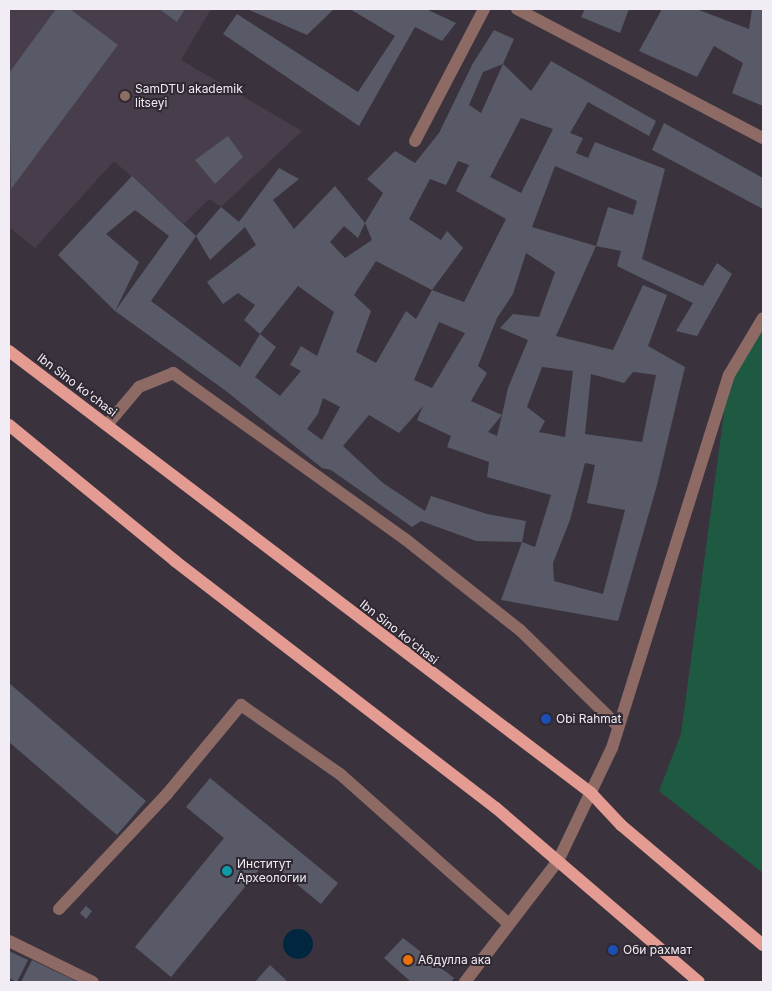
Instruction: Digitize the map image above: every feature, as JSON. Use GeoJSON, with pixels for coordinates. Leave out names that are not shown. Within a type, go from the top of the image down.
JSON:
{"type":"FeatureCollection","features":[{"type":"Feature","properties":{"kind":"main road","name":"Ibn Sino ko'chasi"},"geometry":{"type":"LineString","coordinates":[[9,351],[591,793],[621,825],[763,945]]}},
{"type":"Feature","properties":{"kind":"main road"},"geometry":{"type":"LineString","coordinates":[[9,424],[174,561],[496,808],[699,982]]}},
{"type":"Feature","properties":{"kind":"street"},"geometry":{"type":"LineString","coordinates":[[415,141],[484,9]]}},
{"type":"Feature","properties":{"kind":"street"},"geometry":{"type":"LineString","coordinates":[[517,9],[763,138]]}},
{"type":"Feature","properties":{"kind":"street"},"geometry":{"type":"LineString","coordinates":[[465,982],[558,862],[591,793],[618,726],[729,375],[763,318]]}},
{"type":"Feature","properties":{"kind":"street"},"geometry":{"type":"LineString","coordinates":[[107,425],[139,387],[174,373],[405,539],[520,630],[618,726]]}},
{"type":"Feature","properties":{"kind":"street"},"geometry":{"type":"LineString","coordinates":[[59,909],[167,794],[241,705],[340,774],[509,924]]}},
{"type":"Feature","properties":{"kind":"street"},"geometry":{"type":"LineString","coordinates":[[9,941],[94,982]]}},
{"type":"Feature","properties":{"kind":"shaded area","name":"SamDTU akademik litseyi"},"geometry":{"type":"Polygon","coordinates":[[[9,9],[211,9],[181,60],[302,131],[221,207],[209,199],[184,224],[114,161],[35,248],[9,227],[9,9]]]}},
{"type":"Feature","properties":{"kind":"green space"},"geometry":{"type":"Polygon","coordinates":[[[763,328],[763,873],[659,791],[681,734],[729,375],[763,328]]]}},
{"type":"Feature","properties":{"kind":"water"},"geometry":{"type":"Polygon","coordinates":[[[298,929],[309,933],[313,944],[309,955],[298,959],[287,955],[283,944],[287,933],[298,929]]]}},
{"type":"Feature","properties":{"kind":"building"},"geometry":{"type":"Polygon","coordinates":[[[56,9],[70,9],[118,45],[11,189],[9,73],[56,9]]]}},
{"type":"Feature","properties":{"kind":"building"},"geometry":{"type":"Polygon","coordinates":[[[159,9],[185,9],[177,22],[159,9]]]}},
{"type":"Feature","properties":{"kind":"building"},"geometry":{"type":"Polygon","coordinates":[[[247,9],[334,9],[307,35],[247,9]]]}},
{"type":"Feature","properties":{"kind":"building"},"geometry":{"type":"Polygon","coordinates":[[[350,9],[426,9],[456,23],[442,41],[415,27],[359,126],[223,34],[237,14],[358,92],[395,36],[350,9]]]}},
{"type":"Feature","properties":{"kind":"building"},"geometry":{"type":"Polygon","coordinates":[[[585,9],[629,9],[620,33],[581,17],[585,9]]]}},
{"type":"Feature","properties":{"kind":"building"},"geometry":{"type":"Polygon","coordinates":[[[662,9],[696,9],[749,29],[752,9],[763,9],[763,106],[732,93],[743,63],[714,46],[697,77],[639,51],[662,9]]]}},
{"type":"Feature","properties":{"kind":"building"},"geometry":{"type":"Polygon","coordinates":[[[494,30],[514,39],[503,64],[531,91],[551,61],[656,121],[649,136],[588,102],[570,133],[583,138],[576,153],[588,158],[595,142],[665,169],[642,259],[703,286],[717,263],[732,274],[697,336],[676,331],[693,303],[617,266],[621,251],[596,246],[556,336],[613,350],[643,285],[667,295],[648,346],[685,367],[657,485],[618,621],[501,600],[522,542],[476,541],[421,521],[412,527],[331,470],[322,468],[226,391],[115,311],[58,255],[132,176],[196,236],[221,207],[239,222],[279,168],[299,179],[273,200],[294,229],[335,186],[365,223],[383,193],[367,179],[395,151],[415,163],[439,133],[472,65],[494,30]],[[503,64],[483,72],[469,105],[481,113],[503,64]],[[521,118],[490,177],[521,193],[553,129],[521,118]],[[458,161],[446,185],[430,179],[409,219],[441,240],[447,231],[463,248],[432,290],[464,302],[506,219],[456,191],[469,165],[458,161]],[[555,166],[532,227],[596,246],[608,207],[633,215],[637,201],[555,166]],[[135,210],[106,234],[139,262],[115,311],[169,236],[135,210]],[[365,223],[358,238],[344,226],[330,242],[345,258],[372,240],[365,223]],[[245,227],[210,260],[196,236],[151,301],[240,367],[260,334],[244,320],[255,305],[238,293],[223,304],[207,282],[256,245],[245,227]],[[526,253],[513,294],[497,318],[478,366],[487,373],[471,401],[502,415],[508,388],[528,340],[500,328],[513,314],[539,317],[555,272],[526,253]],[[376,261],[354,295],[371,311],[356,352],[376,363],[406,311],[416,319],[432,290],[376,261]],[[298,286],[260,334],[276,347],[255,377],[280,396],[301,371],[290,365],[301,346],[317,356],[334,312],[298,286]],[[439,322],[414,380],[432,388],[465,333],[439,322]],[[542,367],[527,407],[545,421],[539,432],[565,437],[573,371],[542,367]],[[633,372],[624,383],[591,374],[585,434],[642,442],[656,375],[633,372]],[[323,398],[318,414],[307,429],[322,440],[340,407],[323,398]],[[423,406],[399,433],[369,415],[343,446],[383,483],[425,511],[431,496],[487,514],[526,521],[522,542],[535,547],[551,495],[487,477],[489,462],[447,447],[451,436],[417,420],[423,406]],[[502,415],[488,432],[497,436],[502,415]],[[585,463],[570,520],[553,563],[554,581],[603,594],[625,510],[587,503],[595,465],[585,463]]]}},
{"type":"Feature","properties":{"kind":"building"},"geometry":{"type":"Polygon","coordinates":[[[664,123],[763,178],[763,209],[652,150],[664,123]]]}},
{"type":"Feature","properties":{"kind":"building"},"geometry":{"type":"Polygon","coordinates":[[[228,136],[243,157],[215,184],[195,160],[228,136]]]}},
{"type":"Feature","properties":{"kind":"building"},"geometry":{"type":"Polygon","coordinates":[[[9,683],[146,801],[117,835],[9,742],[9,683]]]}},
{"type":"Feature","properties":{"kind":"building","name":"Институт Археологии"},"geometry":{"type":"Polygon","coordinates":[[[210,778],[338,883],[321,904],[267,860],[171,977],[135,947],[224,838],[186,807],[210,778]]]}},
{"type":"Feature","properties":{"kind":"building"},"geometry":{"type":"Polygon","coordinates":[[[86,906],[92,911],[86,919],[80,913],[86,906]]]}},
{"type":"Feature","properties":{"kind":"building","name":"Абдулла ака"},"geometry":{"type":"Polygon","coordinates":[[[403,938],[454,978],[451,982],[411,982],[384,958],[403,938]]]}},
{"type":"Feature","properties":{"kind":"building"},"geometry":{"type":"Polygon","coordinates":[[[9,951],[28,960],[17,982],[9,978],[9,951]]]}},
{"type":"Feature","properties":{"kind":"building"},"geometry":{"type":"Polygon","coordinates":[[[32,960],[78,982],[21,982],[32,960]]]}},
{"type":"Feature","properties":{"kind":"building"},"geometry":{"type":"Polygon","coordinates":[[[270,965],[286,980],[285,982],[255,982],[270,965]]]}},
{"type":"Feature","properties":{"kind":"place","name":"SamDTU akademik litseyi"},"geometry":{"type":"Point","coordinates":[125,96]}},
{"type":"Feature","properties":{"kind":"place","name":"Obi Rahmat"},"geometry":{"type":"Point","coordinates":[546,719]}},
{"type":"Feature","properties":{"kind":"place","name":"Институт Археологии"},"geometry":{"type":"Point","coordinates":[227,871]}},
{"type":"Feature","properties":{"kind":"place","name":"Оби рахмат"},"geometry":{"type":"Point","coordinates":[613,950]}},
{"type":"Feature","properties":{"kind":"place","name":"Абдулла ака"},"geometry":{"type":"Point","coordinates":[408,960]}}]}
